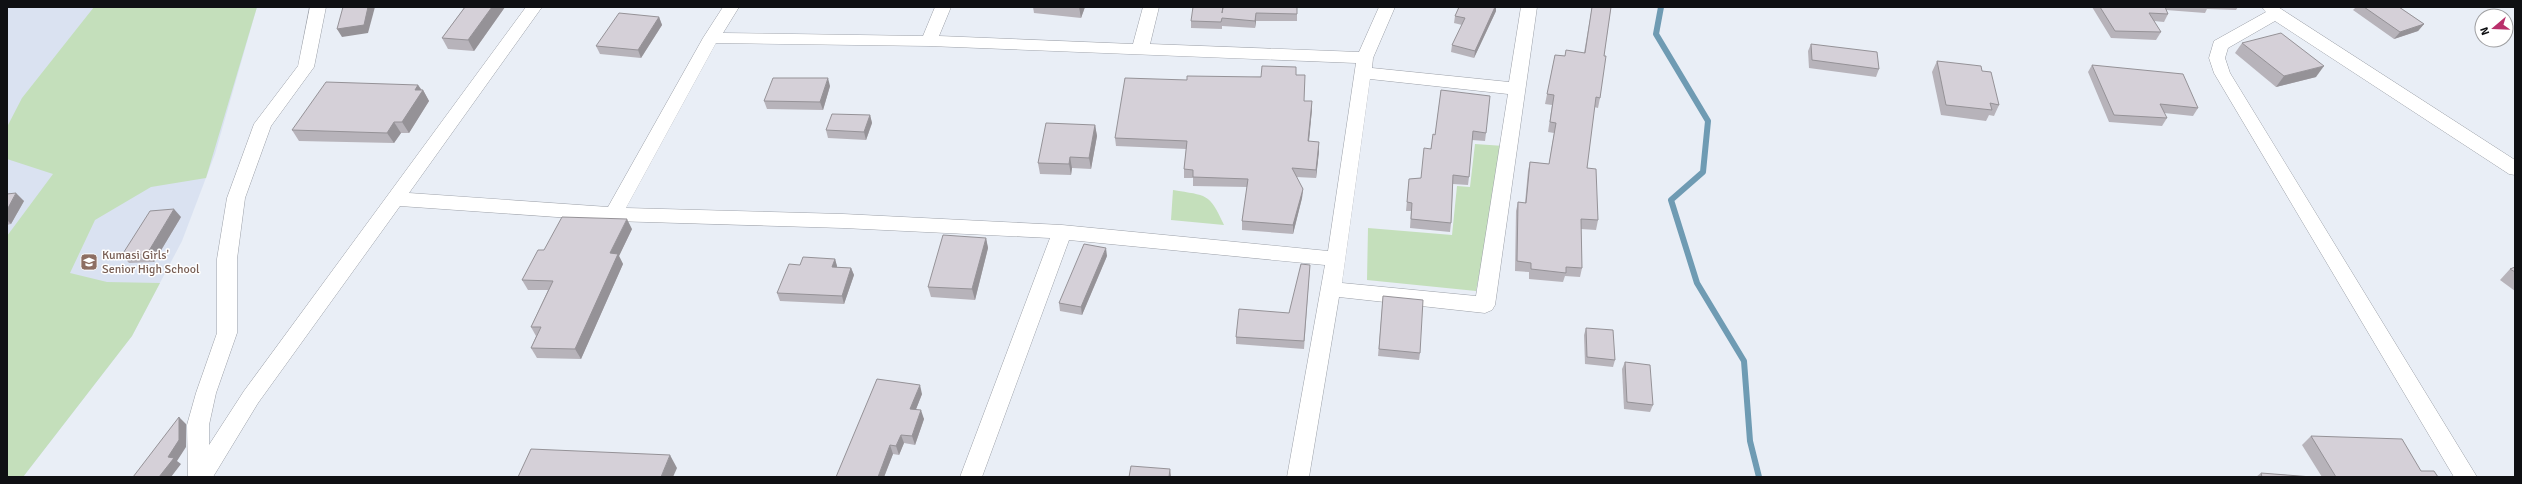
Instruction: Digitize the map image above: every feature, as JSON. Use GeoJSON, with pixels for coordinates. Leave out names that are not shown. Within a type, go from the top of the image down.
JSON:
{"type":"FeatureCollection","features":[{"type":"Feature","properties":{"kind":"street"},"geometry":{"type":"LineString","coordinates":[[200,477],[198,425],[206,393],[227,333],[227,259],[236,198],[263,124],[306,67],[318,7]]}},
{"type":"Feature","properties":{"kind":"street"},"geometry":{"type":"LineString","coordinates":[[200,477],[252,397],[534,7]]}},
{"type":"Feature","properties":{"kind":"street"},"geometry":{"type":"LineString","coordinates":[[613,214],[711,38],[731,7]]}},
{"type":"Feature","properties":{"kind":"street"},"geometry":{"type":"LineString","coordinates":[[929,41],[943,7]]}},
{"type":"Feature","properties":{"kind":"street"},"geometry":{"type":"LineString","coordinates":[[1140,49],[1151,7]]}},
{"type":"Feature","properties":{"kind":"street"},"geometry":{"type":"LineString","coordinates":[[1298,477],[1336,259],[1364,65],[1387,7]]}},
{"type":"Feature","properties":{"kind":"street"},"geometry":{"type":"LineString","coordinates":[[1331,289],[1485,305],[1529,7]]}},
{"type":"Feature","properties":{"kind":"street"},"geometry":{"type":"LineString","coordinates":[[2466,477],[2222,73],[2217,58],[2220,45],[2272,10],[2515,169]]}},
{"type":"Feature","properties":{"kind":"street"},"geometry":{"type":"LineString","coordinates":[[711,38],[929,41],[1140,49],[1364,65],[1518,89]]}},
{"type":"Feature","properties":{"kind":"street"},"geometry":{"type":"LineString","coordinates":[[396,199],[613,214],[843,221],[1062,232],[1336,259]]}},
{"type":"Feature","properties":{"kind":"street"},"geometry":{"type":"LineString","coordinates":[[971,477],[1062,232]]}},
{"type":"Feature","properties":{"kind":"shaded area","name":"Kumasi Girls' Senior High School"},"geometry":{"type":"Polygon","coordinates":[[[7,7],[257,7],[215,154],[182,241],[132,336],[23,477],[7,477],[7,7]]]}},
{"type":"Feature","properties":{"kind":"green space","name":"Kumasi Girls' Senior High School"},"geometry":{"type":"Polygon","coordinates":[[[94,7],[257,7],[206,178],[151,187],[95,220],[70,273],[107,282],[160,283],[132,336],[23,477],[7,477],[7,236],[53,174],[7,159],[7,127],[22,98],[94,7]]]}},
{"type":"Feature","properties":{"kind":"green space"},"geometry":{"type":"Polygon","coordinates":[[[1475,144],[1504,146],[1476,291],[1367,280],[1368,228],[1452,235],[1457,186],[1470,187],[1475,144]]]}},
{"type":"Feature","properties":{"kind":"green space"},"geometry":{"type":"Polygon","coordinates":[[[1173,190],[1193,193],[1206,197],[1214,206],[1224,225],[1171,220],[1173,190]]]}},
{"type":"Feature","properties":{"kind":"building"},"geometry":{"type":"Polygon","coordinates":[[[343,7],[368,7],[364,25],[337,29],[343,7]]]}},
{"type":"Feature","properties":{"kind":"building"},"geometry":{"type":"Polygon","coordinates":[[[465,7],[492,7],[468,40],[442,38],[465,7]]]}},
{"type":"Feature","properties":{"kind":"building"},"geometry":{"type":"Polygon","coordinates":[[[1193,7],[1297,7],[1297,14],[1256,13],[1255,21],[1222,18],[1221,22],[1191,21],[1193,7]]]}},
{"type":"Feature","properties":{"kind":"building"},"geometry":{"type":"Polygon","coordinates":[[[1459,7],[1495,7],[1475,51],[1452,45],[1465,18],[1455,16],[1459,7]]]}},
{"type":"Feature","properties":{"kind":"building"},"geometry":{"type":"Polygon","coordinates":[[[1592,7],[1611,7],[1600,98],[1596,97],[1587,168],[1596,169],[1598,220],[1581,219],[1582,268],[1566,267],[1566,273],[1531,269],[1531,263],[1517,261],[1518,202],[1526,203],[1530,162],[1549,164],[1556,123],[1550,122],[1554,95],[1547,94],[1555,55],[1565,56],[1566,50],[1585,53],[1592,7]]]}},
{"type":"Feature","properties":{"kind":"building"},"geometry":{"type":"Polygon","coordinates":[[[2100,7],[2165,7],[2168,14],[2149,13],[2161,32],[2115,31],[2100,7]]]}},
{"type":"Feature","properties":{"kind":"building"},"geometry":{"type":"Polygon","coordinates":[[[2364,7],[2399,7],[2424,24],[2400,32],[2364,7]]]}},
{"type":"Feature","properties":{"kind":"building"},"geometry":{"type":"Polygon","coordinates":[[[619,13],[659,17],[638,50],[596,46],[619,13]]]}},
{"type":"Feature","properties":{"kind":"building"},"geometry":{"type":"Polygon","coordinates":[[[2281,33],[2324,66],[2284,76],[2242,43],[2281,33]]]}},
{"type":"Feature","properties":{"kind":"building"},"geometry":{"type":"Polygon","coordinates":[[[1811,44],[1877,52],[1879,69],[1812,60],[1811,44]]]}},
{"type":"Feature","properties":{"kind":"building"},"geometry":{"type":"Polygon","coordinates":[[[1937,61],[1981,66],[1982,71],[1991,72],[1999,105],[1990,103],[1992,110],[1946,105],[1937,61]]]}},
{"type":"Feature","properties":{"kind":"building"},"geometry":{"type":"Polygon","coordinates":[[[2092,65],[2183,74],[2198,108],[2160,104],[2167,118],[2114,115],[2092,65]]]}},
{"type":"Feature","properties":{"kind":"building"},"geometry":{"type":"Polygon","coordinates":[[[1262,66],[1296,67],[1296,75],[1305,75],[1304,101],[1312,101],[1308,141],[1319,142],[1316,170],[1292,168],[1303,189],[1293,225],[1242,221],[1248,179],[1193,177],[1193,170],[1184,169],[1187,141],[1115,138],[1125,78],[1187,80],[1187,76],[1261,77],[1262,66]]]}},
{"type":"Feature","properties":{"kind":"building"},"geometry":{"type":"Polygon","coordinates":[[[773,78],[828,78],[820,102],[764,101],[773,78]]]}},
{"type":"Feature","properties":{"kind":"building"},"geometry":{"type":"Polygon","coordinates":[[[326,82],[418,85],[415,90],[423,90],[402,122],[394,122],[387,133],[292,130],[326,82]]]}},
{"type":"Feature","properties":{"kind":"building"},"geometry":{"type":"Polygon","coordinates":[[[1441,90],[1490,96],[1486,133],[1473,131],[1469,177],[1453,175],[1451,223],[1411,219],[1412,203],[1407,202],[1409,179],[1421,178],[1424,148],[1431,149],[1433,134],[1435,135],[1441,90]]]}},
{"type":"Feature","properties":{"kind":"building"},"geometry":{"type":"Polygon","coordinates":[[[832,114],[870,115],[864,132],[826,130],[832,114]]]}},
{"type":"Feature","properties":{"kind":"building"},"geometry":{"type":"Polygon","coordinates":[[[1046,123],[1095,125],[1089,158],[1070,157],[1069,164],[1038,163],[1046,123]]]}},
{"type":"Feature","properties":{"kind":"building"},"geometry":{"type":"Polygon","coordinates":[[[16,193],[7,210],[7,194],[16,193]]]}},
{"type":"Feature","properties":{"kind":"building"},"geometry":{"type":"Polygon","coordinates":[[[174,209],[147,254],[122,255],[150,211],[174,209]]]}},
{"type":"Feature","properties":{"kind":"building"},"geometry":{"type":"Polygon","coordinates":[[[562,217],[627,219],[610,253],[618,254],[575,349],[531,348],[541,327],[531,327],[553,281],[522,280],[538,250],[544,250],[562,217]]]}},
{"type":"Feature","properties":{"kind":"building"},"geometry":{"type":"Polygon","coordinates":[[[943,235],[986,238],[972,289],[928,287],[943,235]]]}},
{"type":"Feature","properties":{"kind":"building"},"geometry":{"type":"Polygon","coordinates":[[[1084,244],[1106,248],[1081,307],[1059,303],[1084,244]]]}},
{"type":"Feature","properties":{"kind":"building"},"geometry":{"type":"Polygon","coordinates":[[[803,257],[835,259],[832,267],[851,268],[842,296],[777,293],[789,264],[800,265],[803,257]]]}},
{"type":"Feature","properties":{"kind":"building"},"geometry":{"type":"Polygon","coordinates":[[[1301,264],[1310,265],[1304,341],[1236,337],[1239,309],[1289,313],[1301,264]]]}},
{"type":"Feature","properties":{"kind":"building"},"geometry":{"type":"Polygon","coordinates":[[[2515,267],[2515,272],[2510,269],[2515,267]]]}},
{"type":"Feature","properties":{"kind":"building"},"geometry":{"type":"Polygon","coordinates":[[[1383,296],[1423,300],[1420,353],[1379,349],[1383,296]]]}},
{"type":"Feature","properties":{"kind":"building"},"geometry":{"type":"Polygon","coordinates":[[[1586,328],[1613,330],[1615,360],[1587,357],[1586,328]]]}},
{"type":"Feature","properties":{"kind":"building"},"geometry":{"type":"Polygon","coordinates":[[[1625,362],[1650,365],[1653,405],[1627,402],[1625,362]]]}},
{"type":"Feature","properties":{"kind":"building"},"geometry":{"type":"Polygon","coordinates":[[[877,379],[920,385],[910,409],[921,410],[912,436],[901,435],[896,446],[890,445],[878,477],[836,477],[877,379]]]}},
{"type":"Feature","properties":{"kind":"building"},"geometry":{"type":"Polygon","coordinates":[[[179,417],[179,440],[168,457],[174,458],[159,477],[133,477],[179,417]]]}},
{"type":"Feature","properties":{"kind":"building"},"geometry":{"type":"Polygon","coordinates":[[[2311,436],[2402,439],[2421,471],[2434,471],[2438,477],[2336,477],[2311,436]]]}},
{"type":"Feature","properties":{"kind":"building"},"geometry":{"type":"Polygon","coordinates":[[[531,449],[670,455],[661,477],[518,477],[531,449]]]}},
{"type":"Feature","properties":{"kind":"building"},"geometry":{"type":"Polygon","coordinates":[[[1131,466],[1170,469],[1169,477],[1129,477],[1131,466]]]}},
{"type":"Feature","properties":{"kind":"building"},"geometry":{"type":"Polygon","coordinates":[[[2261,473],[2312,477],[2262,477],[2261,473]]]}},
{"type":"Feature","properties":{"kind":"waterway"},"geometry":{"type":"LineString","coordinates":[[1661,7],[1656,34],[1708,121],[1703,172],[1671,200],[1697,283],[1744,361],[1750,441],[1759,477]]}},
{"type":"Feature","properties":{"kind":"place","name":"Kumasi Girls' Senior High School"},"geometry":{"type":"Point","coordinates":[89,262]}}]}
